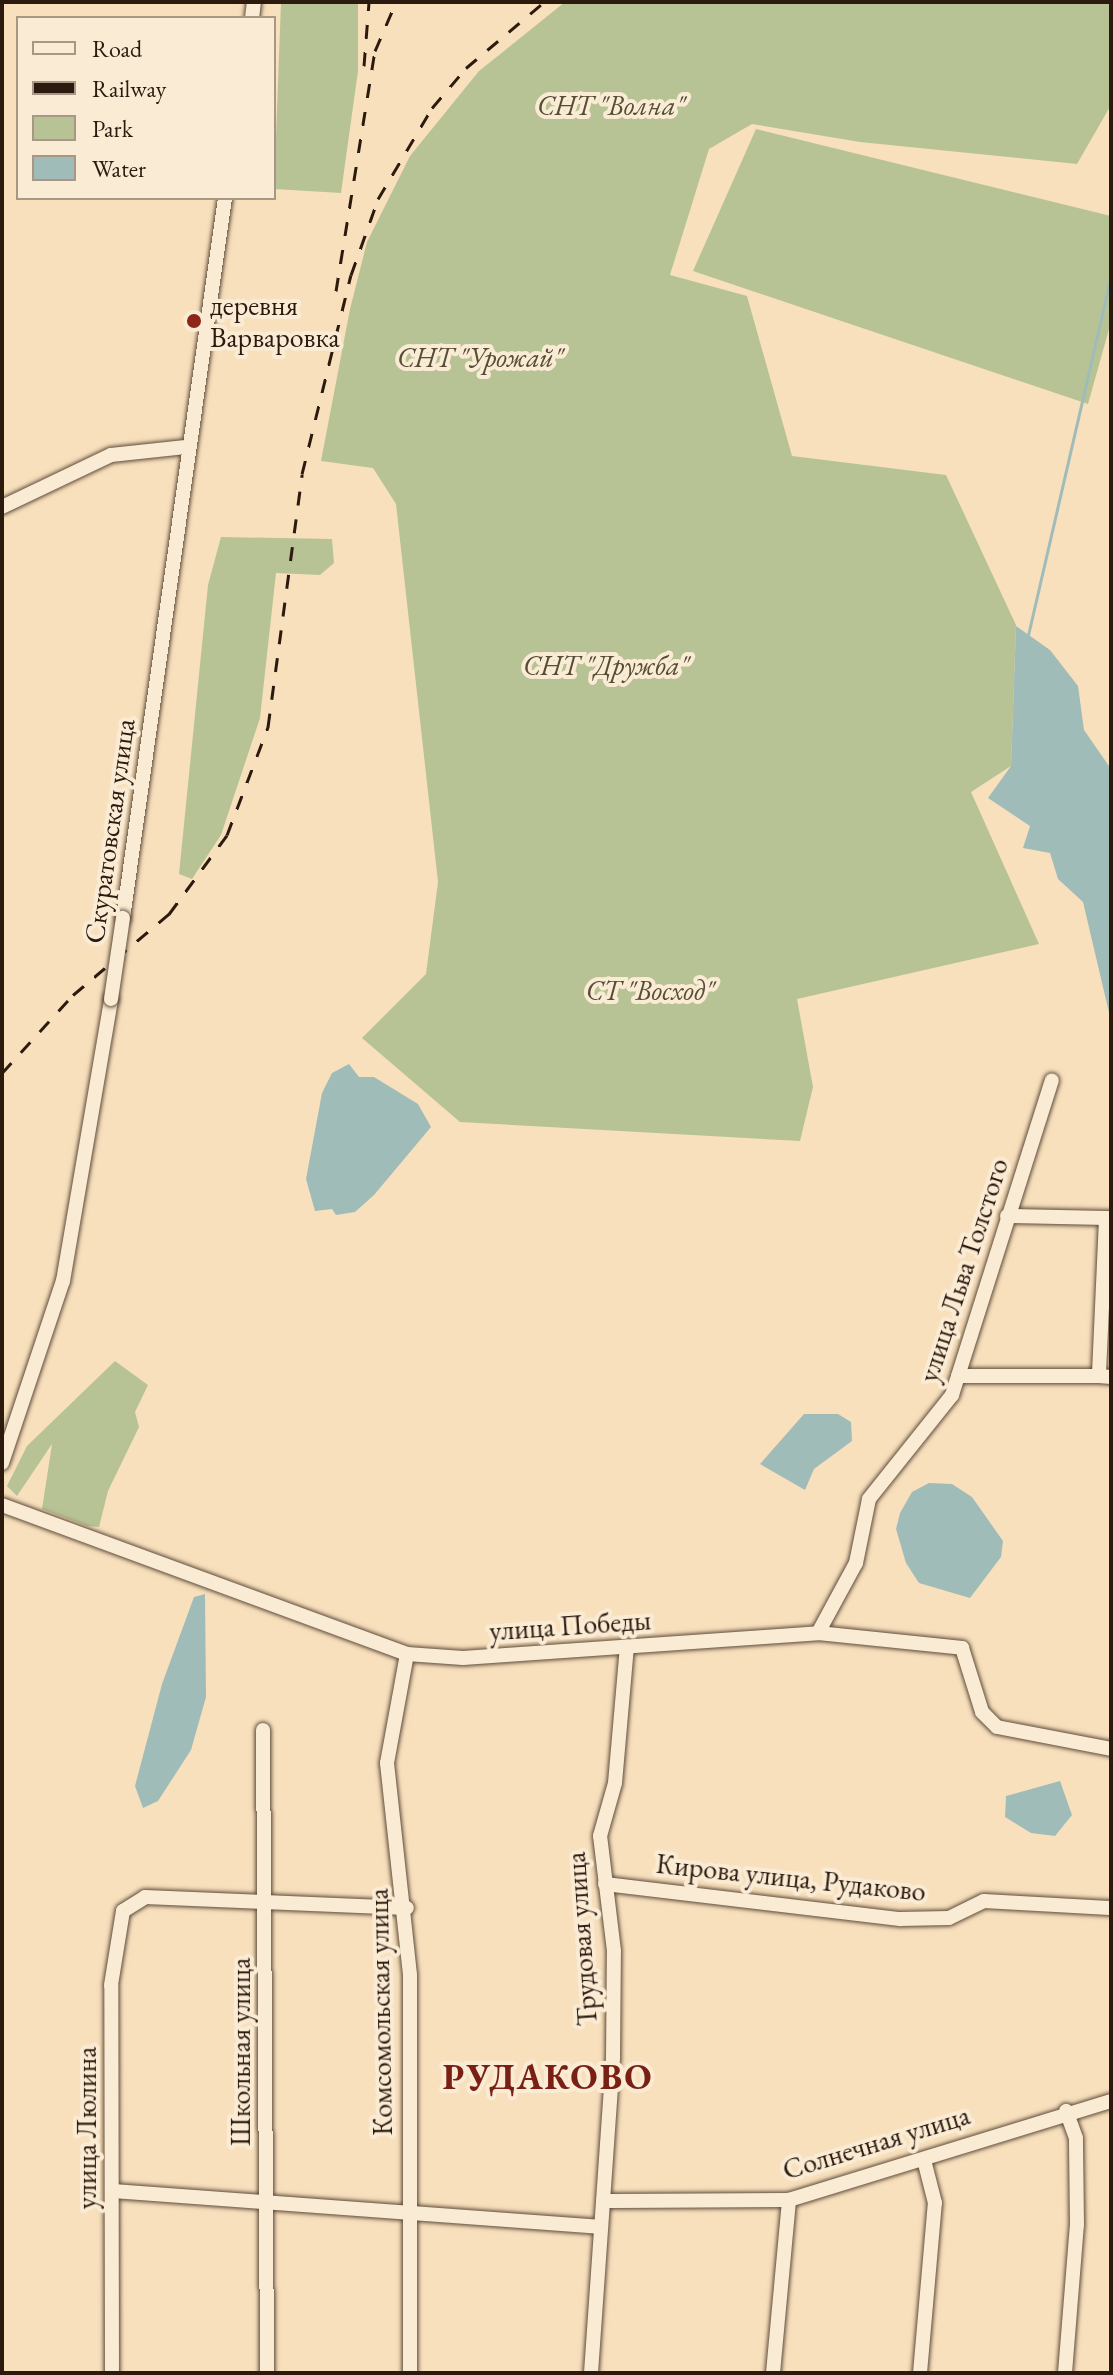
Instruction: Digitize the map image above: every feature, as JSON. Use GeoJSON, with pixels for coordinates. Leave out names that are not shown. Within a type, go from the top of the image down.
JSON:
{"type":"FeatureCollection","features":[{"type":"Feature","properties":{"kind":"street","name":"Скуратовская улица"},"geometry":{"type":"LineString","coordinates":[[2,1463],[63,1281],[111,999],[186,447],[225,200]]}},
{"type":"Feature","properties":{"kind":"street"},"geometry":{"type":"LineString","coordinates":[[2,507],[111,455],[186,447]]}},
{"type":"Feature","properties":{"kind":"street","name":"улица Льва Толстого"},"geometry":{"type":"LineString","coordinates":[[818,1633],[856,1563],[869,1499],[952,1395],[1052,1080]]}},
{"type":"Feature","properties":{"kind":"street"},"geometry":{"type":"LineString","coordinates":[[958,1376],[1105,1376],[1109,1218],[1007,1216]]}},
{"type":"Feature","properties":{"kind":"street","name":"улица Победы"},"geometry":{"type":"LineString","coordinates":[[2,1505],[407,1654],[463,1658],[818,1633],[962,1648],[982,1712],[997,1727],[1111,1749]]}},
{"type":"Feature","properties":{"kind":"street","name":"Трудовая улица"},"geometry":{"type":"LineString","coordinates":[[591,2373],[614,1996],[600,1836],[615,1783],[627,1647]]}},
{"type":"Feature","properties":{"kind":"street","name":"Комсомольская улица"},"geometry":{"type":"LineString","coordinates":[[407,1654],[387,1763],[407,1908],[410,2373]]}},
{"type":"Feature","properties":{"kind":"street","name":"Школьная улица"},"geometry":{"type":"LineString","coordinates":[[263,1730],[267,2373]]}},
{"type":"Feature","properties":{"kind":"street","name":"Кирова улица, Рудаково"},"geometry":{"type":"LineString","coordinates":[[605,1884],[900,1919],[949,1918],[984,1901],[1111,1908]]}},
{"type":"Feature","properties":{"kind":"street","name":"улица Люлина"},"geometry":{"type":"LineString","coordinates":[[112,2373],[111,1985],[123,1911],[145,1897],[265,1904]]}},
{"type":"Feature","properties":{"kind":"street"},"geometry":{"type":"LineString","coordinates":[[265,1904],[407,1908]]}},
{"type":"Feature","properties":{"kind":"street","name":"Солнечная улица"},"geometry":{"type":"LineString","coordinates":[[603,2201],[789,2200],[924,2160],[956,2144],[1111,2101]]}},
{"type":"Feature","properties":{"kind":"street"},"geometry":{"type":"LineString","coordinates":[[1065,2373],[1077,2225],[1076,2138],[1066,2111]]}},
{"type":"Feature","properties":{"kind":"street"},"geometry":{"type":"LineString","coordinates":[[920,2373],[935,2203],[924,2160]]}},
{"type":"Feature","properties":{"kind":"street"},"geometry":{"type":"LineString","coordinates":[[113,2191],[408,2209],[599,2227]]}},
{"type":"Feature","properties":{"kind":"street"},"geometry":{"type":"LineString","coordinates":[[773,2373],[789,2200]]}},
{"type":"Feature","properties":{"kind":"green space"},"geometry":{"type":"Polygon","coordinates":[[[281,2],[358,2],[358,71],[341,193],[276,189],[281,2]]]}},
{"type":"Feature","properties":{"kind":"green space"},"geometry":{"type":"Polygon","coordinates":[[[565,2],[1111,2],[1111,105],[1077,164],[860,142],[752,124],[709,149],[670,275],[747,296],[792,456],[946,475],[1016,625],[1011,766],[971,792],[1039,944],[797,999],[813,1087],[800,1141],[460,1122],[362,1038],[426,974],[438,882],[396,504],[373,468],[321,461],[350,309],[367,242],[410,156],[479,71],[565,2]]]}},
{"type":"Feature","properties":{"kind":"green space"},"geometry":{"type":"Polygon","coordinates":[[[756,129],[1111,216],[1111,322],[1088,404],[693,271],[756,129]]]}},
{"type":"Feature","properties":{"kind":"green space"},"geometry":{"type":"Polygon","coordinates":[[[221,537],[332,539],[334,563],[320,575],[276,573],[260,718],[221,835],[192,879],[179,874],[208,585],[221,537]]]}},
{"type":"Feature","properties":{"kind":"green space"},"geometry":{"type":"Polygon","coordinates":[[[115,1361],[148,1385],[135,1412],[139,1427],[108,1491],[99,1527],[87,1526],[42,1509],[52,1444],[17,1496],[7,1486],[27,1446],[115,1361]]]}},
{"type":"Feature","properties":{"kind":"water"},"geometry":{"type":"Polygon","coordinates":[[[1016,626],[1050,650],[1078,686],[1084,730],[1111,769],[1111,1021],[1083,902],[1058,879],[1050,853],[1023,848],[1030,826],[988,798],[1011,766],[1016,626]]]}},
{"type":"Feature","properties":{"kind":"water"},"geometry":{"type":"Polygon","coordinates":[[[349,1064],[359,1077],[374,1077],[418,1104],[431,1127],[374,1195],[355,1212],[336,1215],[332,1209],[315,1211],[306,1179],[322,1093],[332,1073],[349,1064]]]}},
{"type":"Feature","properties":{"kind":"water"},"geometry":{"type":"Polygon","coordinates":[[[804,1414],[838,1414],[851,1422],[852,1441],[814,1469],[805,1490],[760,1464],[804,1414]]]}},
{"type":"Feature","properties":{"kind":"water"},"geometry":{"type":"Polygon","coordinates":[[[929,1483],[952,1484],[972,1497],[1003,1541],[1001,1557],[970,1598],[919,1583],[906,1563],[896,1529],[900,1513],[912,1492],[929,1483]]]}},
{"type":"Feature","properties":{"kind":"water"},"geometry":{"type":"Polygon","coordinates":[[[205,1594],[206,1697],[191,1750],[158,1801],[143,1808],[135,1786],[162,1684],[194,1597],[205,1594]]]}},
{"type":"Feature","properties":{"kind":"water"},"geometry":{"type":"Polygon","coordinates":[[[1060,1781],[1072,1815],[1055,1836],[1031,1833],[1005,1817],[1006,1796],[1060,1781]]]}},
{"type":"Feature","properties":{"kind":"waterway"},"geometry":{"type":"LineString","coordinates":[[1028,635],[1111,276]]}},
{"type":"Feature","properties":{"kind":"railway"},"geometry":{"type":"LineString","coordinates":[[364,66],[369,2]]}},
{"type":"Feature","properties":{"kind":"railway"},"geometry":{"type":"LineString","coordinates":[[336,291],[375,51],[396,2]]}},
{"type":"Feature","properties":{"kind":"railway"},"geometry":{"type":"LineString","coordinates":[[2,1073],[73,995],[169,914],[227,835],[268,727],[302,474],[351,275],[378,199],[432,108],[466,68],[544,2]]}},
{"type":"Feature","properties":{"kind":"place","name":"деревня Варваровка"},"geometry":{"type":"Point","coordinates":[194,321]}},
{"type":"Feature","properties":{"kind":"district","name":"РУДАКОВО"},"geometry":{"type":"Point","coordinates":[548,2077]}},
{"type":"Feature","properties":{"kind":"park label","name":"СНТ \"Волна\""},"geometry":{"type":"Point","coordinates":[611,105]}},
{"type":"Feature","properties":{"kind":"park label","name":"СНТ \"Урожай\""},"geometry":{"type":"Point","coordinates":[480,357]}},
{"type":"Feature","properties":{"kind":"park label","name":"СНТ \"Дружба\""},"geometry":{"type":"Point","coordinates":[606,665]}},
{"type":"Feature","properties":{"kind":"park label","name":"СТ \"Восход\""},"geometry":{"type":"Point","coordinates":[650,990]}}]}
